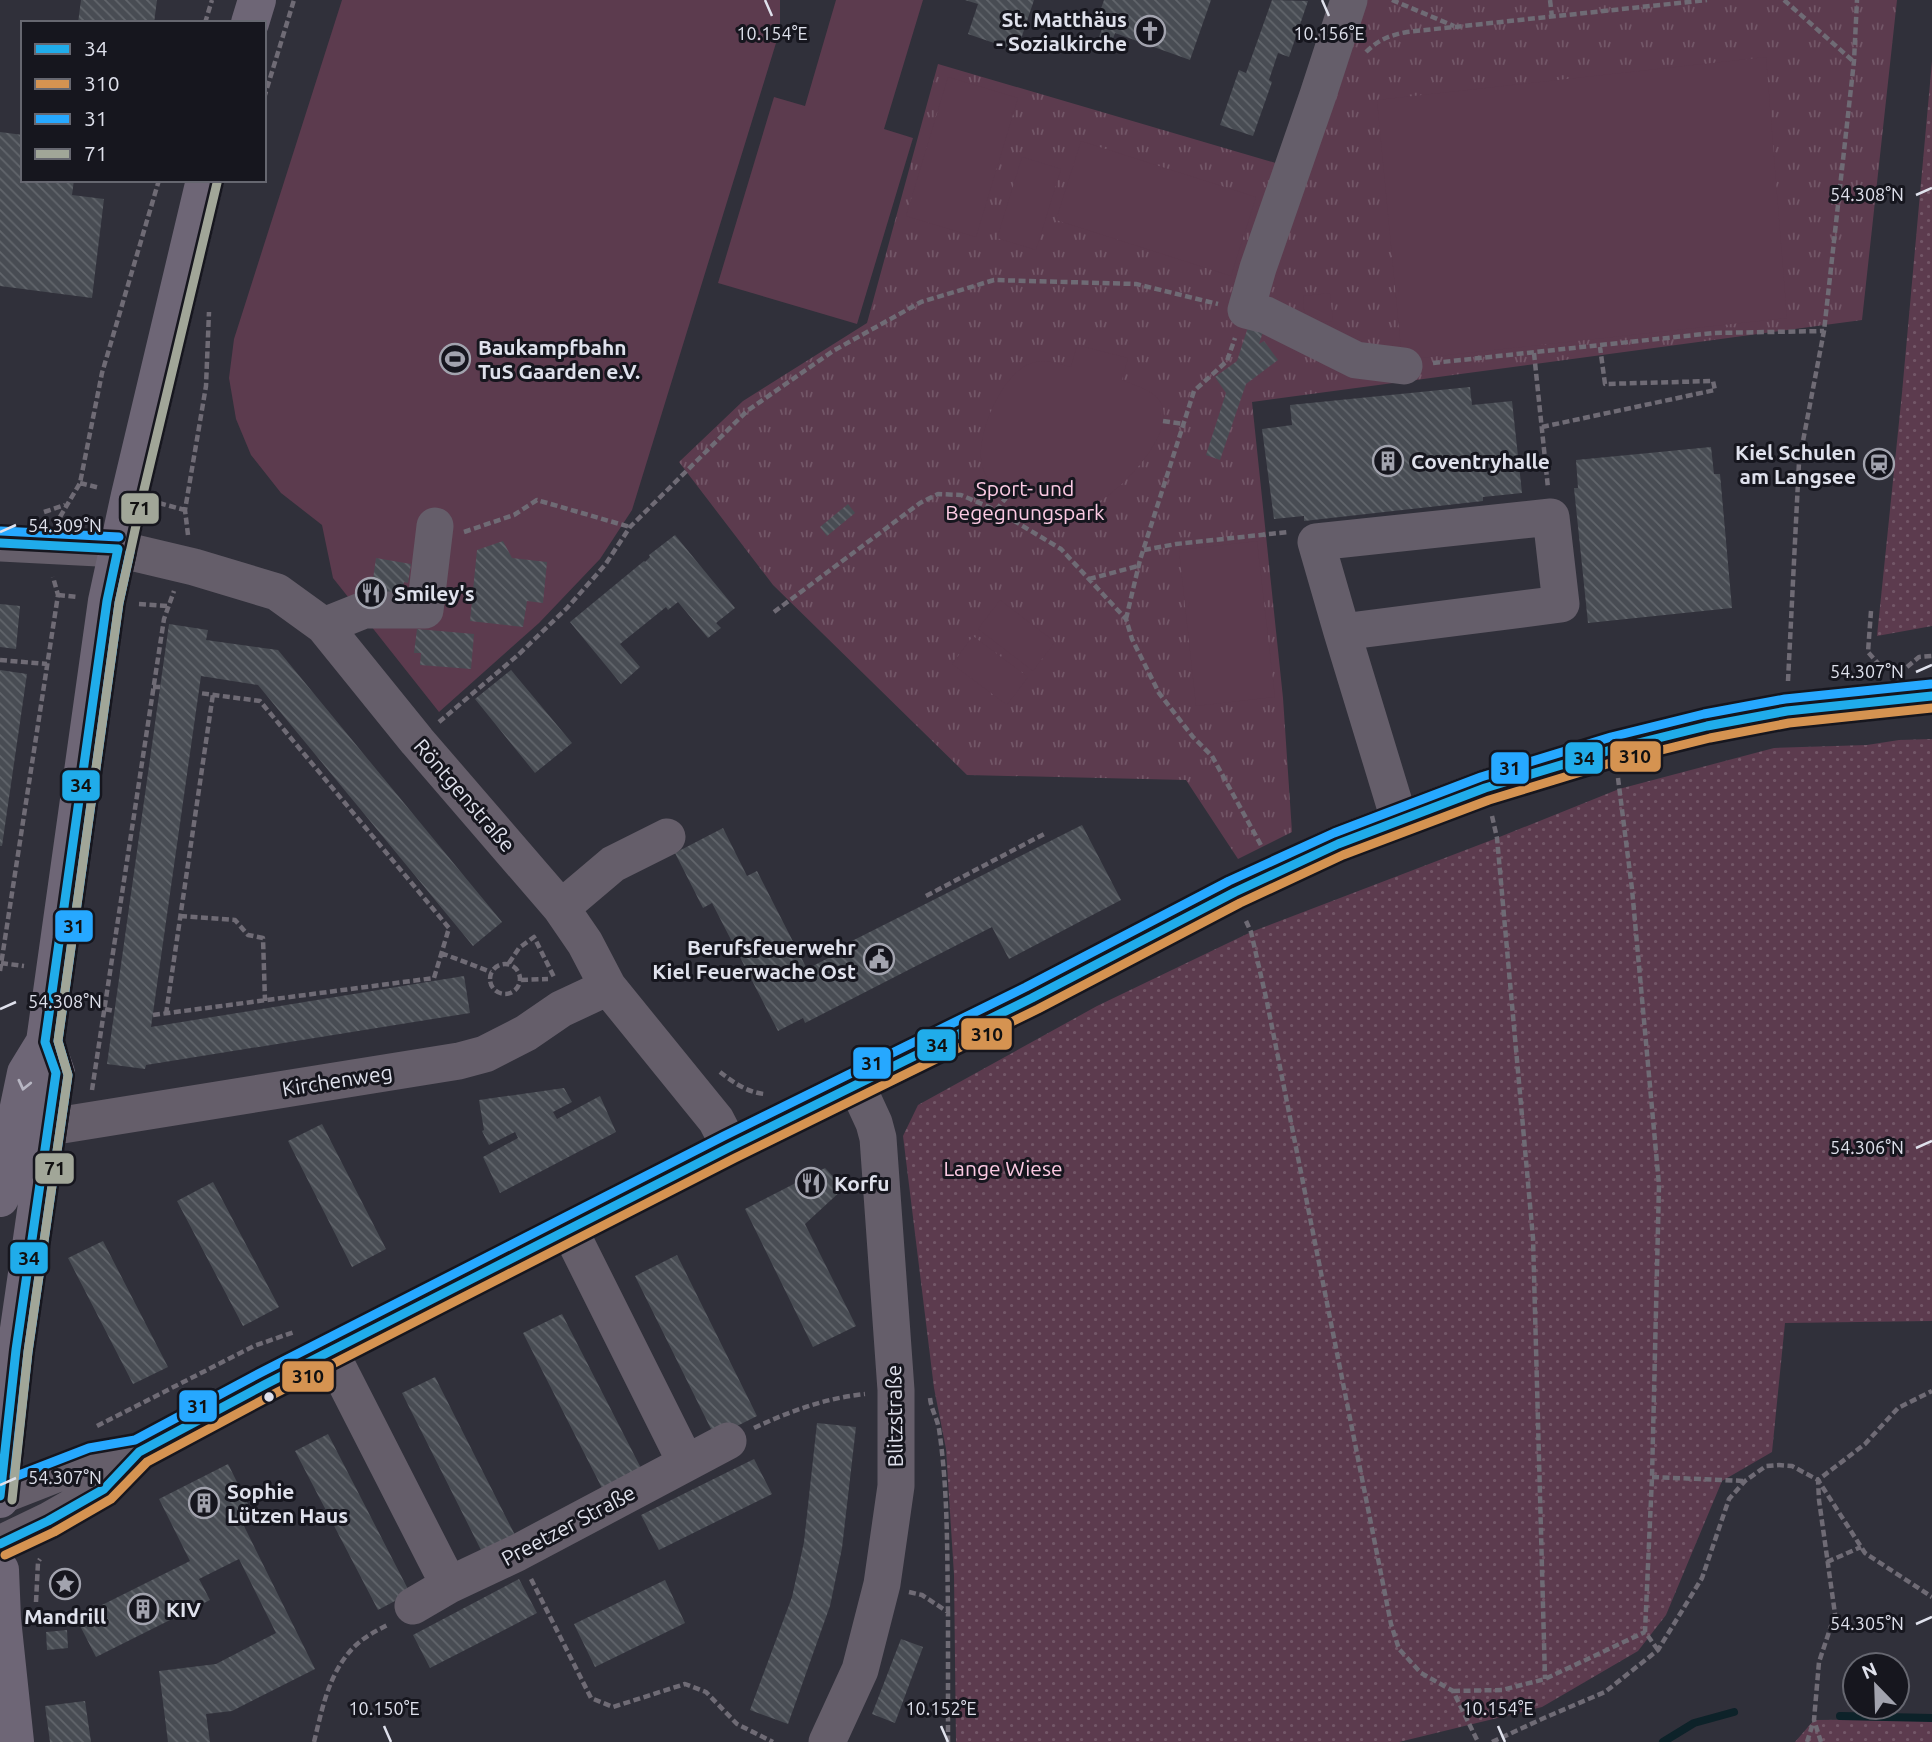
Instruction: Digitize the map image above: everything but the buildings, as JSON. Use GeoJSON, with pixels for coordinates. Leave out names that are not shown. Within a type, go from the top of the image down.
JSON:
{"type":"FeatureCollection","features":[{"type":"Feature","properties":{"kind":"main road"},"geometry":{"type":"LineString","coordinates":[[251,21],[257,0]]}},
{"type":"Feature","properties":{"kind":"main road"},"geometry":{"type":"LineString","coordinates":[[0,1198],[21,1131],[56,1073],[45,1042],[107,601],[205,182]]}},
{"type":"Feature","properties":{"kind":"main road"},"geometry":{"type":"LineString","coordinates":[[0,1497],[16,1350],[21,1131]]}},
{"type":"Feature","properties":{"kind":"main road"},"geometry":{"type":"LineString","coordinates":[[0,1570],[2,1619],[15,1742]]}},
{"type":"Feature","properties":{"kind":"street"},"geometry":{"type":"LineString","coordinates":[[1349,0],[1245,310],[1266,315],[1356,360],[1404,366]]}},
{"type":"Feature","properties":{"kind":"street"},"geometry":{"type":"LineString","coordinates":[[1342,632],[1560,604],[1551,517],[1316,542],[1342,632],[1399,819]]}},
{"type":"Feature","properties":{"kind":"street"},"geometry":{"type":"LineString","coordinates":[[324,626],[364,610],[425,610],[435,532]]}},
{"type":"Feature","properties":{"kind":"street","name":"Röntgenstraße"},"geometry":{"type":"LineString","coordinates":[[0,543],[118,549],[181,564],[277,592],[324,626],[417,741],[561,908],[585,943],[608,987],[716,1121],[730,1147]]}},
{"type":"Feature","properties":{"kind":"street"},"geometry":{"type":"LineString","coordinates":[[0,1497],[92,1460],[139,1452],[569,1229],[1054,987],[1235,892],[1399,819],[1485,788],[1614,749],[1707,726],[1787,711],[1932,696]]}},
{"type":"Feature","properties":{"kind":"street"},"geometry":{"type":"LineString","coordinates":[[561,908],[613,864],[667,837]]}},
{"type":"Feature","properties":{"kind":"street","name":"Kirchenweg"},"geometry":{"type":"LineString","coordinates":[[21,1131],[458,1061],[485,1054],[526,1034],[561,1009],[608,987]]}},
{"type":"Feature","properties":{"kind":"street","name":"Blitzstraße"},"geometry":{"type":"LineString","coordinates":[[827,1742],[860,1670],[882,1584],[896,1486],[895,1390],[878,1138],[856,1084]]}},
{"type":"Feature","properties":{"kind":"street"},"geometry":{"type":"LineString","coordinates":[[569,1229],[686,1463]]}},
{"type":"Feature","properties":{"kind":"street"},"geometry":{"type":"LineString","coordinates":[[330,1352],[449,1585]]}},
{"type":"Feature","properties":{"kind":"street","name":"Preetzer Straße"},"geometry":{"type":"LineString","coordinates":[[413,1606],[728,1441]]}},
{"type":"Feature","properties":{"kind":"street"},"geometry":{"type":"LineString","coordinates":[[0,1544],[48,1521],[104,1489],[139,1452]]}},
{"type":"Feature","properties":{"kind":"path"},"geometry":{"type":"LineString","coordinates":[[206,21],[212,0]]}},
{"type":"Feature","properties":{"kind":"path"},"geometry":{"type":"LineString","coordinates":[[266,91],[294,0]]}},
{"type":"Feature","properties":{"kind":"path"},"geometry":{"type":"LineString","coordinates":[[1392,0],[1455,26]]}},
{"type":"Feature","properties":{"kind":"path"},"geometry":{"type":"LineString","coordinates":[[1550,0],[1552,17]]}},
{"type":"Feature","properties":{"kind":"path"},"geometry":{"type":"LineString","coordinates":[[1363,55],[1375,43],[1390,35],[1707,0]]}},
{"type":"Feature","properties":{"kind":"path"},"geometry":{"type":"LineString","coordinates":[[1784,0],[1854,61]]}},
{"type":"Feature","properties":{"kind":"path"},"geometry":{"type":"LineString","coordinates":[[1787,711],[1799,462],[1824,331],[1854,61],[1857,0]]}},
{"type":"Feature","properties":{"kind":"path"},"geometry":{"type":"LineString","coordinates":[[417,741],[518,655],[566,608],[605,565],[630,527],[747,411],[833,351],[921,302],[994,280],[1136,284],[1245,310],[1227,361],[1194,391],[1138,566],[1126,619]]}},
{"type":"Feature","properties":{"kind":"path"},"geometry":{"type":"LineString","coordinates":[[88,1121],[164,619],[188,535],[185,510],[206,386],[209,303]]}},
{"type":"Feature","properties":{"kind":"path"},"geometry":{"type":"LineString","coordinates":[[1404,366],[1713,333],[1824,331]]}},
{"type":"Feature","properties":{"kind":"path"},"geometry":{"type":"LineString","coordinates":[[1542,427],[1714,390],[1713,381],[1605,384],[1600,347]]}},
{"type":"Feature","properties":{"kind":"path"},"geometry":{"type":"LineString","coordinates":[[1534,353],[1551,517]]}},
{"type":"Feature","properties":{"kind":"path"},"geometry":{"type":"LineString","coordinates":[[1163,421],[1184,424]]}},
{"type":"Feature","properties":{"kind":"path"},"geometry":{"type":"LineString","coordinates":[[774,612],[920,503],[938,494],[961,495],[996,510],[1061,549],[1126,619],[1132,639],[1159,693],[1193,737],[1212,756],[1277,872]]}},
{"type":"Feature","properties":{"kind":"path"},"geometry":{"type":"LineString","coordinates":[[996,510],[1006,498]]}},
{"type":"Feature","properties":{"kind":"path"},"geometry":{"type":"LineString","coordinates":[[435,532],[475,529],[514,515],[537,500],[630,527]]}},
{"type":"Feature","properties":{"kind":"path"},"geometry":{"type":"LineString","coordinates":[[1144,550],[1301,530],[1316,542]]}},
{"type":"Feature","properties":{"kind":"path"},"geometry":{"type":"LineString","coordinates":[[1089,579],[1138,566]]}},
{"type":"Feature","properties":{"kind":"path"},"geometry":{"type":"LineString","coordinates":[[1871,611],[1868,652],[1887,673]]}},
{"type":"Feature","properties":{"kind":"path"},"geometry":{"type":"LineString","coordinates":[[0,660],[47,664]]}},
{"type":"Feature","properties":{"kind":"path"},"geometry":{"type":"LineString","coordinates":[[153,687],[160,687]]}},
{"type":"Feature","properties":{"kind":"path"},"geometry":{"type":"LineString","coordinates":[[153,1015],[434,978],[449,928],[260,701],[199,693]]}},
{"type":"Feature","properties":{"kind":"path"},"geometry":{"type":"LineString","coordinates":[[166,1014],[213,694]]}},
{"type":"Feature","properties":{"kind":"path"},"geometry":{"type":"LineString","coordinates":[[1614,749],[1632,889],[1660,1185],[1645,1632],[1658,1650]]}},
{"type":"Feature","properties":{"kind":"path"},"geometry":{"type":"LineString","coordinates":[[1485,788],[1497,838],[1533,1238],[1545,1679]]}},
{"type":"Feature","properties":{"kind":"path"},"geometry":{"type":"LineString","coordinates":[[926,895],[1046,833]]}},
{"type":"Feature","properties":{"kind":"path"},"geometry":{"type":"LineString","coordinates":[[1235,892],[1251,932],[1267,1002],[1391,1624],[1399,1649],[1421,1673],[1454,1691],[1502,1690],[1545,1679],[1645,1632]]}},
{"type":"Feature","properties":{"kind":"path"},"geometry":{"type":"LineString","coordinates":[[180,916],[235,920],[248,935],[263,938],[265,1001]]}},
{"type":"Feature","properties":{"kind":"path"},"geometry":{"type":"LineString","coordinates":[[509,963],[519,948],[534,937],[555,979]]}},
{"type":"Feature","properties":{"kind":"path"},"geometry":{"type":"LineString","coordinates":[[441,953],[491,972]]}},
{"type":"Feature","properties":{"kind":"path"},"geometry":{"type":"LineString","coordinates":[[509,963],[518,970],[521,980],[518,988],[505,994],[495,991],[489,982],[491,972],[498,964],[509,963]]}},
{"type":"Feature","properties":{"kind":"path"},"geometry":{"type":"LineString","coordinates":[[105,1009],[114,1011]]}},
{"type":"Feature","properties":{"kind":"path"},"geometry":{"type":"LineString","coordinates":[[728,1441],[777,1417],[818,1402],[895,1390]]}},
{"type":"Feature","properties":{"kind":"path"},"geometry":{"type":"LineString","coordinates":[[1818,1480],[1865,1444],[1898,1409],[1932,1391]]}},
{"type":"Feature","properties":{"kind":"path"},"geometry":{"type":"LineString","coordinates":[[1492,1742],[1605,1692],[1658,1650],[1702,1578],[1729,1499],[1745,1481],[1766,1466],[1792,1466],[1818,1480],[1865,1553],[1932,1597]]}},
{"type":"Feature","properties":{"kind":"path"},"geometry":{"type":"LineString","coordinates":[[1652,1477],[1745,1481]]}},
{"type":"Feature","properties":{"kind":"path"},"geometry":{"type":"LineString","coordinates":[[1807,1742],[1814,1720],[1819,1662],[1835,1614],[1818,1480]]}},
{"type":"Feature","properties":{"kind":"path"},"geometry":{"type":"LineString","coordinates":[[38,1562],[47,1546],[48,1521]]}},
{"type":"Feature","properties":{"kind":"path"},"geometry":{"type":"LineString","coordinates":[[1827,1562],[1861,1547]]}},
{"type":"Feature","properties":{"kind":"path"},"geometry":{"type":"LineString","coordinates":[[517,1553],[592,1698],[613,1706],[685,1684],[706,1692],[737,1724],[773,1742]]}},
{"type":"Feature","properties":{"kind":"path"},"geometry":{"type":"LineString","coordinates":[[882,1584],[922,1595],[948,1612],[948,1742]]}},
{"type":"Feature","properties":{"kind":"path"},"geometry":{"type":"LineString","coordinates":[[314,1742],[326,1694],[351,1650],[367,1636],[401,1618],[413,1606]]}},
{"type":"Feature","properties":{"kind":"path"},"geometry":{"type":"LineString","coordinates":[[1454,1691],[1478,1742]]}},
{"type":"Feature","properties":{"kind":"path"},"geometry":{"type":"LineString","coordinates":[[1814,1720],[1821,1742]]}},
{"type":"Feature","properties":{"kind":"green space","name":"Baukampfbahn TuS Gaarden e.V."},"geometry":{"type":"Polygon","coordinates":[[[342,0],[780,0],[780,30],[632,510],[600,559],[539,623],[439,712],[333,578],[322,525],[281,493],[251,455],[236,419],[229,378],[234,339],[342,0]]]}},
{"type":"Feature","properties":{"kind":"green space"},"geometry":{"type":"Polygon","coordinates":[[[836,0],[923,0],[884,129],[913,138],[857,324],[718,283],[774,97],[805,106],[836,0]]]}},
{"type":"Feature","properties":{"kind":"green space","name":"Sport- und Begegnungspark"},"geometry":{"type":"Polygon","coordinates":[[[1332,0],[1897,0],[1862,320],[1252,402],[1283,698],[1292,832],[1238,859],[1186,780],[967,775],[773,585],[679,462],[743,401],[867,323],[938,64],[1279,164],[1332,0]]]}},
{"type":"Feature","properties":{"kind":"green space"},"geometry":{"type":"Polygon","coordinates":[[[1766,57],[1787,318],[1402,360],[1377,100],[1766,57]]]}},
{"type":"Feature","properties":{"kind":"green space"},"geometry":{"type":"Polygon","coordinates":[[[1932,61],[1932,626],[1877,636],[1902,393],[1932,61]]]}},
{"type":"Feature","properties":{"kind":"green space"},"geometry":{"type":"Polygon","coordinates":[[[948,77],[1018,98],[976,237],[906,216],[948,77]]]}},
{"type":"Feature","properties":{"kind":"green space"},"geometry":{"type":"Polygon","coordinates":[[[1081,141],[1256,197],[1231,276],[1056,220],[1081,141]]]}},
{"type":"Feature","properties":{"kind":"green space"},"geometry":{"type":"Polygon","coordinates":[[[1022,157],[1061,169],[1036,250],[997,238],[1022,157]]]}},
{"type":"Feature","properties":{"kind":"green space"},"geometry":{"type":"Polygon","coordinates":[[[1330,293],[1333,321],[1305,323],[1303,296],[1330,293]]]}},
{"type":"Feature","properties":{"kind":"green space"},"geometry":{"type":"Polygon","coordinates":[[[1077,345],[1128,358],[1122,380],[1156,396],[1164,412],[1162,426],[1156,441],[1134,472],[1098,502],[1061,511],[1024,511],[1015,507],[993,486],[985,474],[981,453],[986,424],[1000,393],[1019,370],[1040,361],[1071,367],[1077,345]]]}},
{"type":"Feature","properties":{"kind":"green space"},"geometry":{"type":"Polygon","coordinates":[[[1257,541],[1275,697],[1196,706],[1179,550],[1257,541]]]}},
{"type":"Feature","properties":{"kind":"green space"},"geometry":{"type":"Polygon","coordinates":[[[1000,600],[1055,642],[1033,671],[978,629],[1000,600]]]}},
{"type":"Feature","properties":{"kind":"green space"},"geometry":{"type":"Polygon","coordinates":[[[973,636],[1028,677],[1007,705],[952,664],[973,636]]]}},
{"type":"Feature","properties":{"kind":"green space","name":"Lange Wiese"},"geometry":{"type":"Polygon","coordinates":[[[1932,739],[1932,1321],[1785,1323],[1772,1452],[1722,1481],[1666,1615],[1638,1651],[1542,1707],[1399,1742],[956,1742],[954,1575],[946,1449],[934,1388],[903,1136],[918,1105],[1097,1006],[1251,932],[1619,789],[1774,748],[1867,745],[1932,739]]]}},
{"type":"Feature","properties":{"kind":"green space"},"geometry":{"type":"Polygon","coordinates":[[[1932,1719],[1932,1742],[1795,1742],[1814,1720],[1932,1719]]]}},
{"type":"Feature","properties":{"kind":"waterway"},"geometry":{"type":"LineString","coordinates":[[1663,1742],[1694,1723],[1734,1712]]}},
{"type":"Feature","properties":{"kind":"waterway"},"geometry":{"type":"LineString","coordinates":[[1840,1716],[1932,1718]]}},
{"type":"Feature","properties":{"kind":"transit line","name":"71"},"geometry":{"type":"LineString","coordinates":[[12,1500],[28,1352],[68,1075],[58,1041],[119,603],[217,183]]}},
{"type":"Feature","properties":{"kind":"transit line","name":"31"},"geometry":{"type":"LineString","coordinates":[[1,531],[119,537]]}},
{"type":"Feature","properties":{"kind":"transit line","name":"34"},"geometry":{"type":"LineString","coordinates":[[0,543],[118,549]]}},
{"type":"Feature","properties":{"kind":"transit line","name":"34"},"geometry":{"type":"LineString","coordinates":[[0,1496],[16,1350],[56,1073],[45,1042],[107,601],[118,549]]}},
{"type":"Feature","properties":{"kind":"transit line","name":"31"},"geometry":{"type":"LineString","coordinates":[[130,552],[119,603],[58,1041],[68,1075],[28,1352],[14,1477],[89,1448],[135,1440],[260,1373],[724,1136],[1026,987],[1229,881],[1334,833],[1481,777],[1611,737],[1704,714],[1785,699],[1931,684]]}},
{"type":"Feature","properties":{"kind":"transit line","name":"34"},"geometry":{"type":"LineString","coordinates":[[0,1544],[48,1521],[104,1489],[139,1452],[266,1384],[730,1147],[1032,998],[1235,892],[1338,844],[1485,788],[1614,749],[1707,726],[1787,711],[1932,696]]}},
{"type":"Feature","properties":{"kind":"transit line","name":"310"},"geometry":{"type":"LineString","coordinates":[[5,1555],[54,1532],[111,1499],[147,1462],[272,1395],[735,1158],[1038,1009],[1240,903],[1343,855],[1489,800],[1617,761],[1710,738],[1789,723],[1932,708]]}},
{"type":"Feature","properties":{"kind":"place","name":"St. Matthäus - Sozialkirche"},"geometry":{"type":"Point","coordinates":[1150,31]}},
{"type":"Feature","properties":{"kind":"place","name":"Baukampfbahn TuS Gaarden e.V."},"geometry":{"type":"Point","coordinates":[455,359]}},
{"type":"Feature","properties":{"kind":"place","name":"Coventryhalle"},"geometry":{"type":"Point","coordinates":[1388,461]}},
{"type":"Feature","properties":{"kind":"place","name":"Kiel Schulen am Langsee"},"geometry":{"type":"Point","coordinates":[1879,464]}},
{"type":"Feature","properties":{"kind":"place","name":"Smiley's"},"geometry":{"type":"Point","coordinates":[371,593]}},
{"type":"Feature","properties":{"kind":"place","name":"Berufsfeuerwehr Kiel Feuerwache Ost"},"geometry":{"type":"Point","coordinates":[879,959]}},
{"type":"Feature","properties":{"kind":"place","name":"Korfu"},"geometry":{"type":"Point","coordinates":[811,1183]}},
{"type":"Feature","properties":{"kind":"place","name":"Sophie Lützen Haus"},"geometry":{"type":"Point","coordinates":[204,1503]}},
{"type":"Feature","properties":{"kind":"place","name":"Mandrill"},"geometry":{"type":"Point","coordinates":[65,1584]}},
{"type":"Feature","properties":{"kind":"place","name":"KIV"},"geometry":{"type":"Point","coordinates":[143,1609]}}]}
